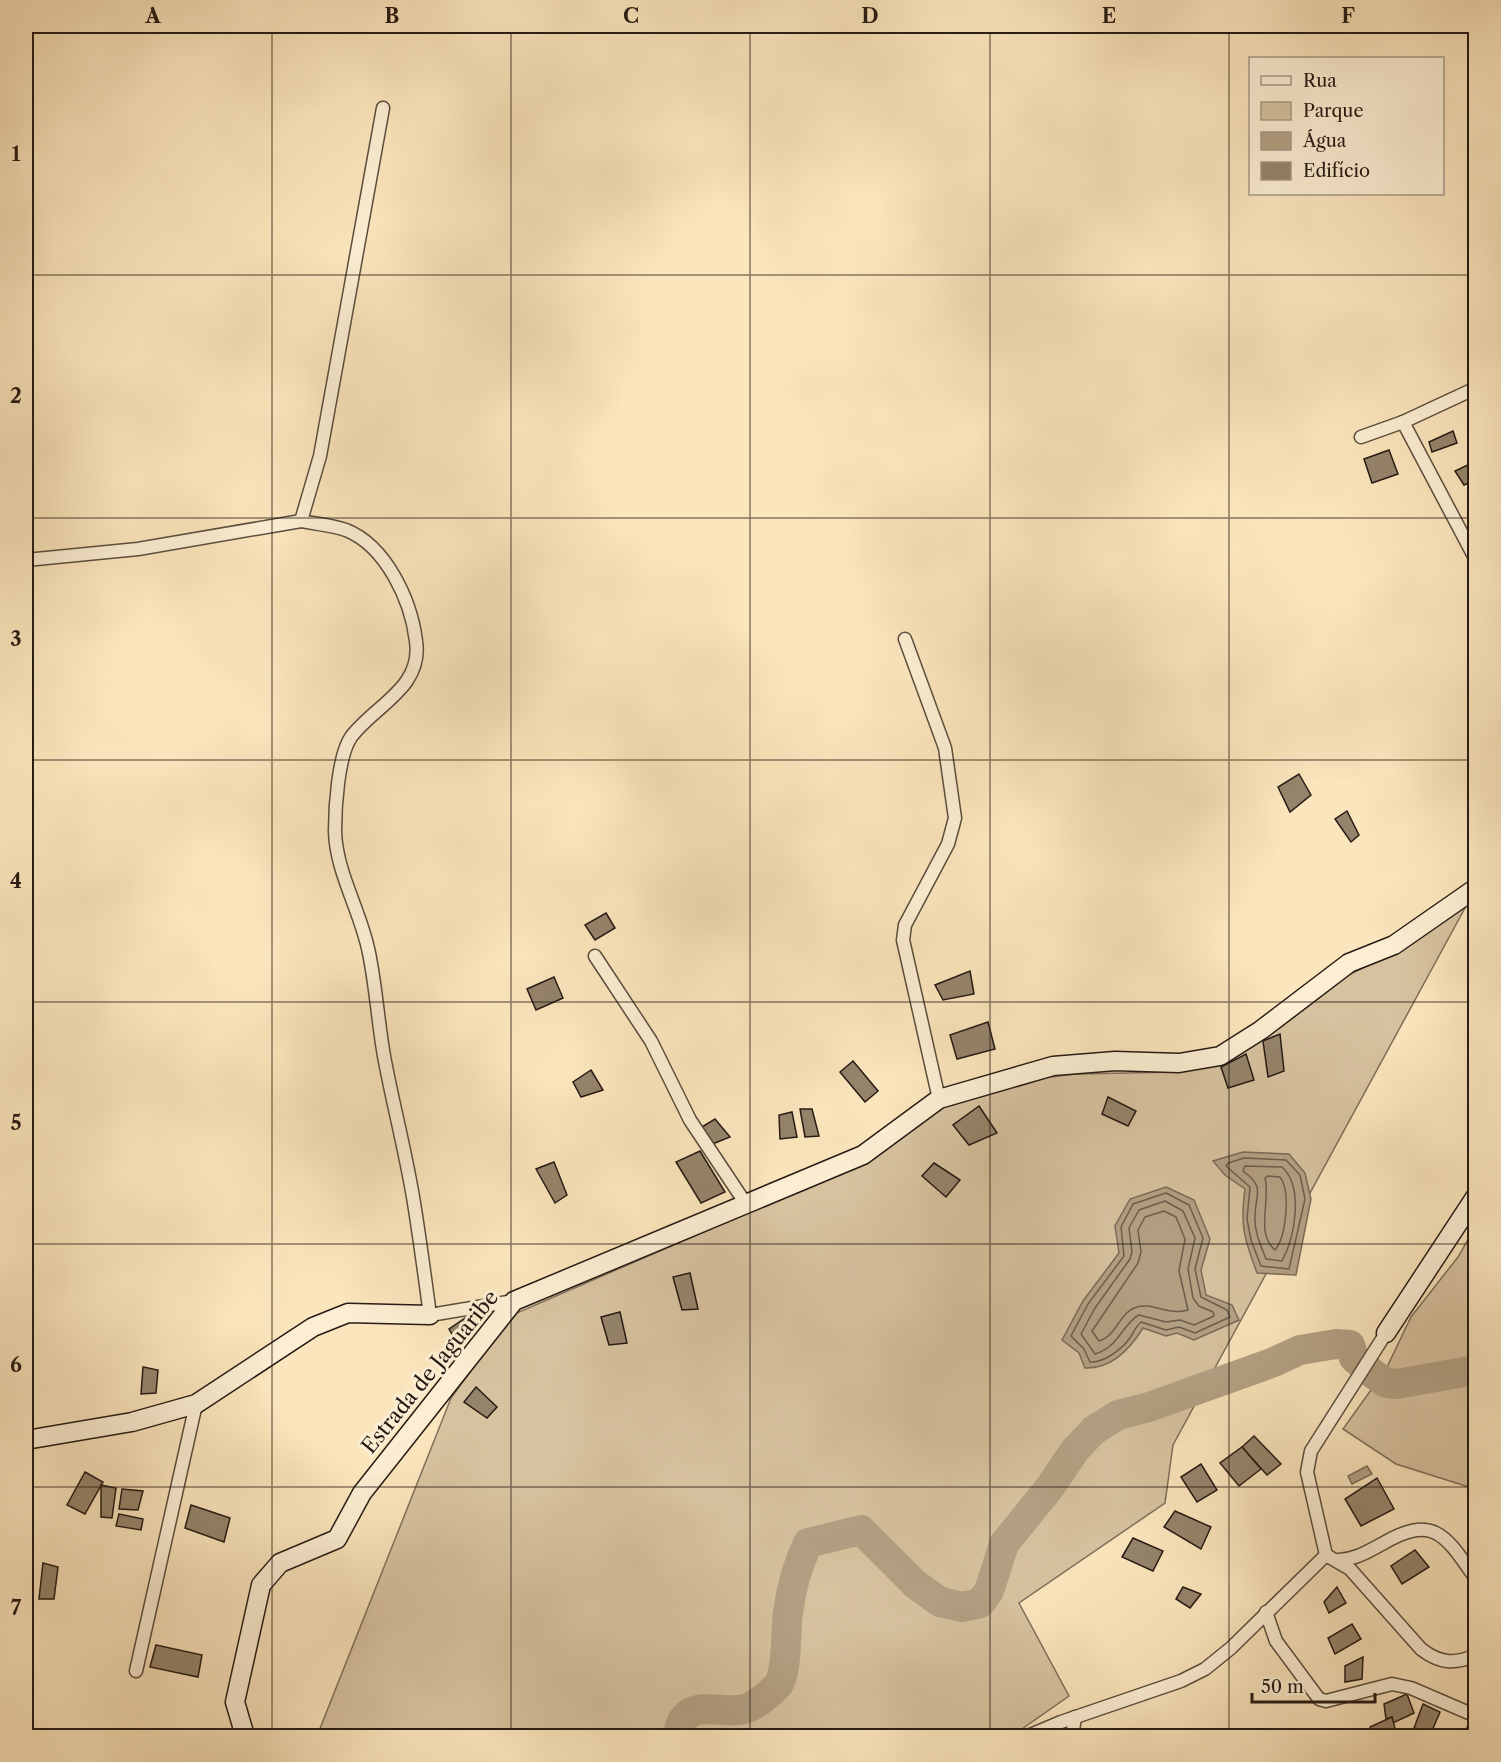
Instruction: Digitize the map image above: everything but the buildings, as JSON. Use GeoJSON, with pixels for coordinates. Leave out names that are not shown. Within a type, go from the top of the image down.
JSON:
{"type":"FeatureCollection","features":[{"type":"Feature","properties":{"kind":"street"},"geometry":{"type":"LineString","coordinates":[[301,521],[320,456],[383,108]]}},
{"type":"Feature","properties":{"kind":"street"},"geometry":{"type":"LineString","coordinates":[[1361,437],[1403,423],[1476,388]]}},
{"type":"Feature","properties":{"kind":"street"},"geometry":{"type":"LineString","coordinates":[[1403,423],[1476,560]]}},
{"type":"Feature","properties":{"kind":"street"},"geometry":{"type":"LineString","coordinates":[[26,560],[138,549],[301,521],[346,530],[367,544],[383,560],[404,596],[417,641],[416,666],[409,679],[387,705],[350,739],[343,757],[335,830],[338,856],[369,951],[384,1055],[414,1202],[430,1315],[514,1301]]}},
{"type":"Feature","properties":{"kind":"street"},"geometry":{"type":"LineString","coordinates":[[906,639],[945,748],[955,819],[948,844],[905,925],[903,940],[939,1099]]}},
{"type":"Feature","properties":{"kind":"street","name":"Estrada de Jaguaribe"},"geometry":{"type":"LineString","coordinates":[[245,1737],[235,1702],[261,1586],[280,1563],[337,1539],[362,1492],[514,1301],[862,1155],[939,1099],[1053,1066],[1115,1061],[1179,1063],[1220,1056],[1261,1030],[1349,963],[1394,945],[1476,888]]}},
{"type":"Feature","properties":{"kind":"street"},"geometry":{"type":"LineString","coordinates":[[595,956],[651,1041],[690,1120],[746,1204]]}},
{"type":"Feature","properties":{"kind":"street"},"geometry":{"type":"LineString","coordinates":[[1326,1555],[1308,1472],[1311,1451],[1476,1196]]}},
{"type":"Feature","properties":{"kind":"street","name":"Estrada de Jaguaribe"},"geometry":{"type":"LineString","coordinates":[[26,1440],[132,1422],[196,1404],[313,1327],[348,1313],[430,1315]]}},
{"type":"Feature","properties":{"kind":"street"},"geometry":{"type":"LineString","coordinates":[[136,1671],[196,1404]]}},
{"type":"Feature","properties":{"kind":"street"},"geometry":{"type":"LineString","coordinates":[[1339,1560],[1362,1555],[1400,1533],[1425,1529],[1442,1537],[1455,1549],[1476,1579]]}},
{"type":"Feature","properties":{"kind":"street"},"geometry":{"type":"LineString","coordinates":[[1326,1555],[1339,1560],[1421,1649],[1434,1659],[1446,1662],[1476,1655]]}},
{"type":"Feature","properties":{"kind":"street"},"geometry":{"type":"LineString","coordinates":[[1029,1737],[1075,1717],[1181,1681],[1205,1669],[1231,1648],[1326,1555]]}},
{"type":"Feature","properties":{"kind":"street"},"geometry":{"type":"LineString","coordinates":[[1266,1612],[1276,1641],[1319,1699],[1326,1701],[1392,1684],[1411,1688],[1476,1716]]}},
{"type":"Feature","properties":{"kind":"street"},"geometry":{"type":"LineString","coordinates":[[1072,1737],[1075,1717]]}},
{"type":"Feature","properties":{"kind":"green space"},"geometry":{"type":"Polygon","coordinates":[[[1471,897],[1173,1445],[1165,1503],[1019,1603],[1069,1696],[1012,1736],[317,1736],[451,1398],[512,1315],[824,1180],[938,1107],[1016,1081],[1076,1074],[1175,1072],[1222,1060],[1339,980],[1399,949],[1471,897]]]}},
{"type":"Feature","properties":{"kind":"green space"},"geometry":{"type":"Polygon","coordinates":[[[1475,1227],[1475,1489],[1396,1464],[1343,1429],[1386,1369],[1411,1317],[1458,1257],[1475,1227]]]}},
{"type":"Feature","properties":{"kind":"water"},"geometry":{"type":"Polygon","coordinates":[[[1243,1152],[1289,1154],[1305,1173],[1311,1199],[1296,1275],[1257,1273],[1244,1232],[1245,1189],[1225,1175],[1213,1161],[1243,1152]]]}},
{"type":"Feature","properties":{"kind":"water"},"geometry":{"type":"Polygon","coordinates":[[[1166,1187],[1194,1200],[1210,1239],[1201,1270],[1206,1295],[1232,1305],[1239,1320],[1194,1340],[1177,1333],[1166,1336],[1143,1328],[1126,1350],[1112,1361],[1104,1365],[1085,1368],[1079,1353],[1062,1340],[1083,1301],[1119,1253],[1115,1226],[1130,1199],[1166,1187]]]}},
{"type":"Feature","properties":{"kind":"water"},"geometry":{"type":"Polygon","coordinates":[[[1367,1466],[1372,1474],[1352,1484],[1348,1476],[1367,1466]]]}},
{"type":"Feature","properties":{"kind":"waterway"},"geometry":{"type":"LineString","coordinates":[[678,1736],[681,1724],[693,1711],[745,1709],[778,1685],[785,1661],[791,1595],[808,1543],[861,1530],[915,1584],[940,1602],[962,1607],[980,1603],[989,1591],[1004,1544],[1050,1487],[1075,1450],[1094,1430],[1118,1415],[1149,1407],[1274,1362],[1300,1350],[1336,1344],[1350,1345],[1354,1358],[1386,1383],[1396,1384],[1476,1370]]}}]}
